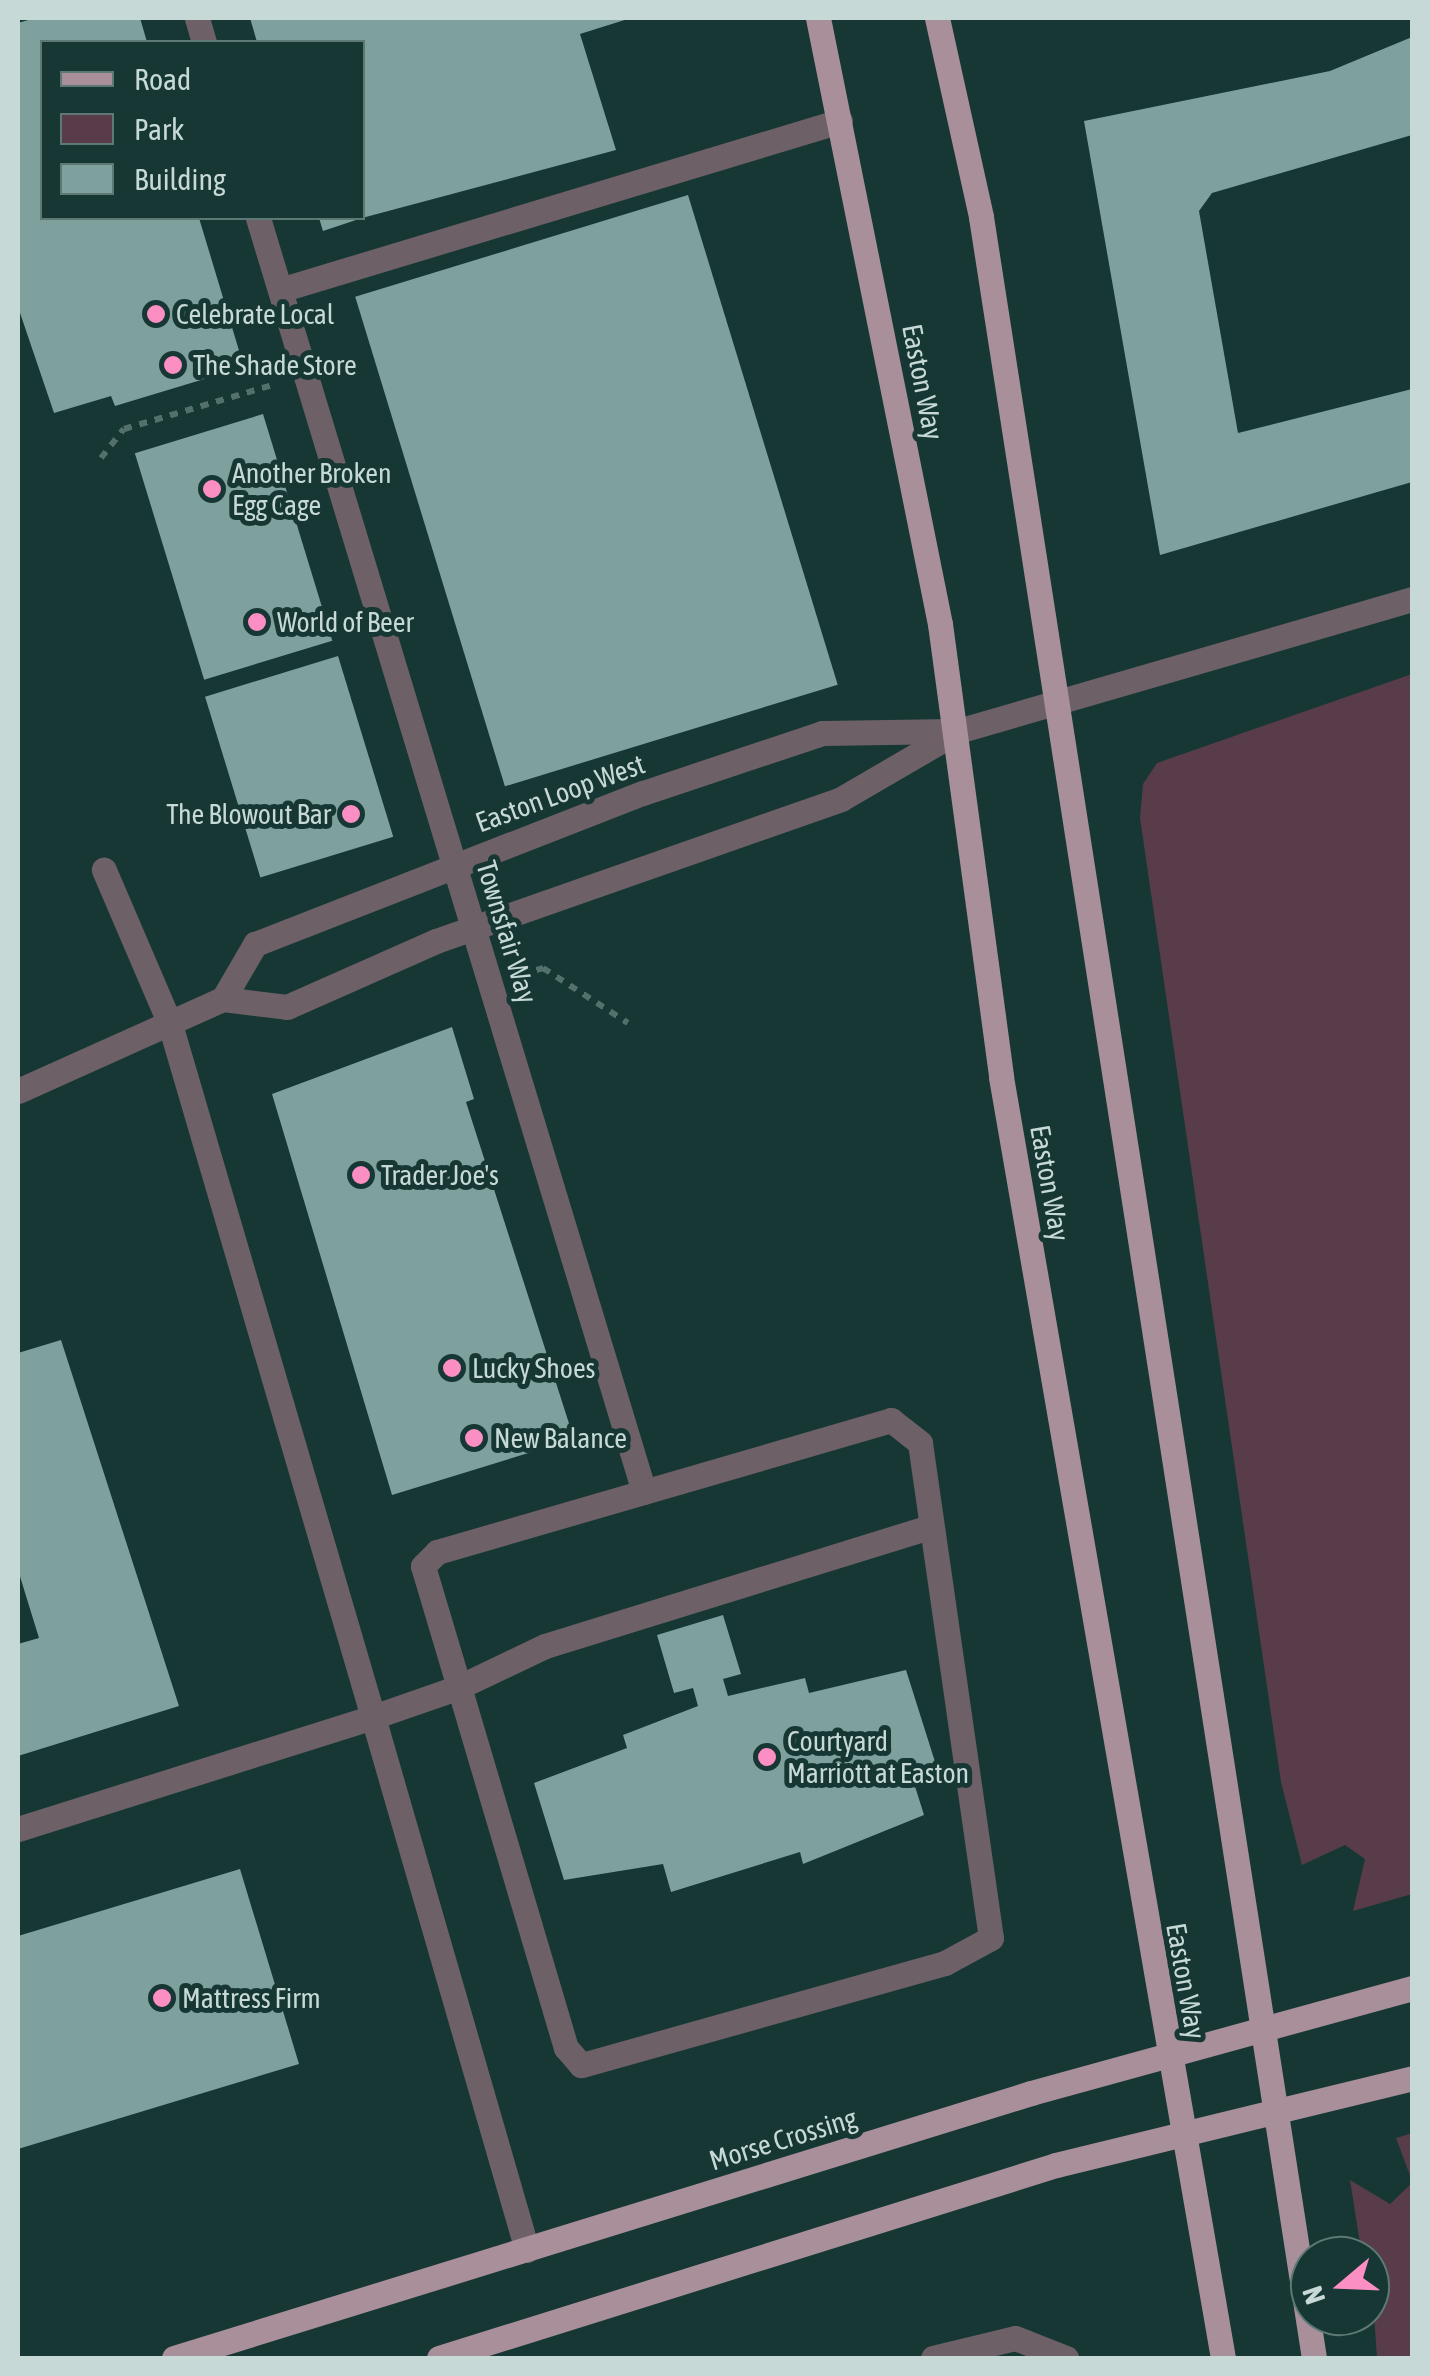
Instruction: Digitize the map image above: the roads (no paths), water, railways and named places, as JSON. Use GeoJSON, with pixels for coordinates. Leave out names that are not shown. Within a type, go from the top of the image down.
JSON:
{"type":"FeatureCollection","features":[{"type":"Feature","properties":{"kind":"main road","name":"Easton Way"},"geometry":{"type":"LineString","coordinates":[[818,18],[958,731],[1001,1077],[1223,2358]]}},
{"type":"Feature","properties":{"kind":"main road"},"geometry":{"type":"LineString","coordinates":[[937,18],[981,217],[1260,2036],[1314,2358]]}},
{"type":"Feature","properties":{"kind":"main road","name":"Morse Crossing"},"geometry":{"type":"LineString","coordinates":[[174,2358],[1412,1988]]}},
{"type":"Feature","properties":{"kind":"main road"},"geometry":{"type":"LineString","coordinates":[[439,2358],[1056,2165],[1412,2078]]}},
{"type":"Feature","properties":{"kind":"street"},"geometry":{"type":"LineString","coordinates":[[280,290],[840,120]]}},
{"type":"Feature","properties":{"kind":"street","name":"Townsfair Way"},"geometry":{"type":"LineString","coordinates":[[259,220],[644,1492]]}},
{"type":"Feature","properties":{"kind":"street","name":"Easton Loop West"},"geometry":{"type":"LineString","coordinates":[[958,731],[822,732],[454,864],[255,944],[223,999],[287,1007],[474,927],[841,798],[958,731],[1412,599]]}},
{"type":"Feature","properties":{"kind":"street"},"geometry":{"type":"LineString","coordinates":[[104,870],[170,1024],[528,2250]]}},
{"type":"Feature","properties":{"kind":"street"},"geometry":{"type":"LineString","coordinates":[[18,1091],[223,999]]}},
{"type":"Feature","properties":{"kind":"street"},"geometry":{"type":"LineString","coordinates":[[891,1420],[920,1443],[930,1526],[991,1938],[945,1963],[581,2065],[566,2048],[423,1566],[436,1552],[891,1420]]}},
{"type":"Feature","properties":{"kind":"street"},"geometry":{"type":"LineString","coordinates":[[18,1830],[459,1687],[545,1646],[930,1526]]}},
{"type":"Feature","properties":{"kind":"street"},"geometry":{"type":"LineString","coordinates":[[933,2358],[1014,2338],[1066,2358]]}},
{"type":"Feature","properties":{"kind":"place","name":"Celebrate Local"},"geometry":{"type":"Point","coordinates":[156,314]}},
{"type":"Feature","properties":{"kind":"place","name":"The Shade Store"},"geometry":{"type":"Point","coordinates":[173,365]}},
{"type":"Feature","properties":{"kind":"place","name":"Another Broken Egg Cage"},"geometry":{"type":"Point","coordinates":[212,489]}},
{"type":"Feature","properties":{"kind":"place","name":"World of Beer"},"geometry":{"type":"Point","coordinates":[257,622]}},
{"type":"Feature","properties":{"kind":"place","name":"The Blowout Bar"},"geometry":{"type":"Point","coordinates":[351,814]}},
{"type":"Feature","properties":{"kind":"place","name":"Trader Joe's"},"geometry":{"type":"Point","coordinates":[361,1175]}},
{"type":"Feature","properties":{"kind":"place","name":"Lucky Shoes"},"geometry":{"type":"Point","coordinates":[452,1368]}},
{"type":"Feature","properties":{"kind":"place","name":"New Balance"},"geometry":{"type":"Point","coordinates":[474,1438]}},
{"type":"Feature","properties":{"kind":"place","name":"Courtyard Marriott at Easton"},"geometry":{"type":"Point","coordinates":[767,1757]}},
{"type":"Feature","properties":{"kind":"place","name":"Mattress Firm"},"geometry":{"type":"Point","coordinates":[162,1998]}}]}
